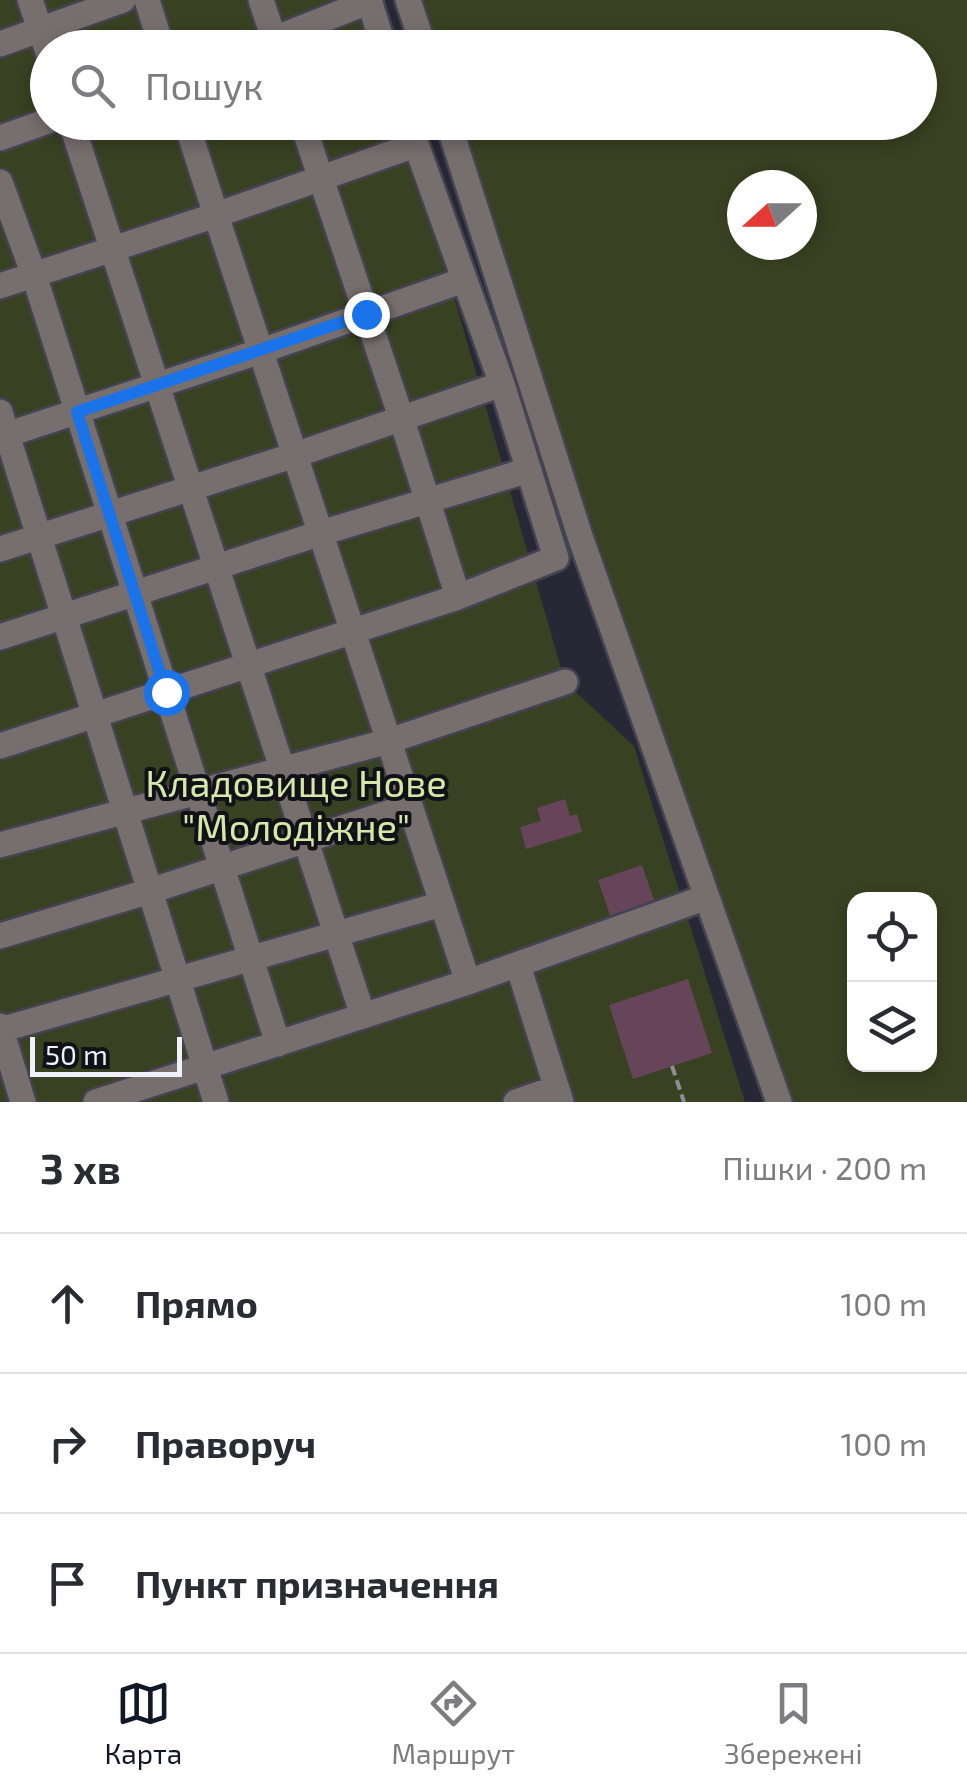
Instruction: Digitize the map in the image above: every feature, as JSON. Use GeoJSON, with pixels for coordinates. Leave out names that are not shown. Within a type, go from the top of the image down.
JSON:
{"type":"FeatureCollection","features":[{"type":"Feature","properties":{"kind":"street"},"geometry":{"type":"LineString","coordinates":[[30,0],[40,30]]}},
{"type":"Feature","properties":{"kind":"street"},"geometry":{"type":"LineString","coordinates":[[65,30],[123,0]]}},
{"type":"Feature","properties":{"kind":"street"},"geometry":{"type":"LineString","coordinates":[[147,0],[156,30]]}},
{"type":"Feature","properties":{"kind":"street"},"geometry":{"type":"LineString","coordinates":[[261,0],[266,30]]}},
{"type":"Feature","properties":{"kind":"street"},"geometry":{"type":"LineString","coordinates":[[408,0],[418,30]]}},
{"type":"Feature","properties":{"kind":"street"},"geometry":{"type":"LineString","coordinates":[[303,30],[370,1],[379,30]]}},
{"type":"Feature","properties":{"kind":"street"},"geometry":{"type":"LineString","coordinates":[[0,44],[30,42]]}},
{"type":"Feature","properties":{"kind":"street"},"geometry":{"type":"LineString","coordinates":[[0,138],[30,127]]}},
{"type":"Feature","properties":{"kind":"street"},"geometry":{"type":"LineString","coordinates":[[77,140],[363,1016]]}},
{"type":"Feature","properties":{"kind":"street"},"geometry":{"type":"LineString","coordinates":[[192,140],[468,982]]}},
{"type":"Feature","properties":{"kind":"street"},"geometry":{"type":"LineString","coordinates":[[308,140],[458,597]]}},
{"type":"Feature","properties":{"kind":"street"},"geometry":{"type":"LineString","coordinates":[[0,286],[320,177],[399,140]]}},
{"type":"Feature","properties":{"kind":"street"},"geometry":{"type":"LineString","coordinates":[[0,746],[458,597],[556,558],[502,384],[414,140]]}},
{"type":"Feature","properties":{"kind":"street"},"geometry":{"type":"LineString","coordinates":[[454,140],[580,536],[779,1102]]}},
{"type":"Feature","properties":{"kind":"street"},"geometry":{"type":"LineString","coordinates":[[0,182],[34,275],[278,1044]]}},
{"type":"Feature","properties":{"kind":"street"},"geometry":{"type":"LineString","coordinates":[[216,1102],[2,428],[77,412],[464,280]]}},
{"type":"Feature","properties":{"kind":"street"},"geometry":{"type":"LineString","coordinates":[[0,548],[295,455],[502,384]]}},
{"type":"Feature","properties":{"kind":"street"},"geometry":{"type":"LineString","coordinates":[[0,638],[528,470]]}},
{"type":"Feature","properties":{"kind":"street"},"geometry":{"type":"LineString","coordinates":[[0,845],[389,741],[566,682]]}},
{"type":"Feature","properties":{"kind":"street"},"geometry":{"type":"LineString","coordinates":[[0,936],[410,806]]}},
{"type":"Feature","properties":{"kind":"street"},"geometry":{"type":"LineString","coordinates":[[96,1102],[468,982],[707,897]]}},
{"type":"Feature","properties":{"kind":"street"},"geometry":{"type":"LineString","coordinates":[[22,1102],[0,1028],[442,904]]}},
{"type":"Feature","properties":{"kind":"street"},"geometry":{"type":"LineString","coordinates":[[516,1102],[558,1095],[518,965]]}},
{"type":"Feature","properties":{"kind":"path"},"geometry":{"type":"LineString","coordinates":[[672,1066],[684,1102]]}},
{"type":"Feature","properties":{"kind":"green space","name":"Кладовище Нове \"Молодіжне\""},"geometry":{"type":"Polygon","coordinates":[[[0,0],[368,0],[377,30],[30,30],[30,140],[409,140],[565,682],[634,746],[745,1102],[0,1102],[0,0]]]}},
{"type":"Feature","properties":{"kind":"green space"},"geometry":{"type":"Polygon","coordinates":[[[408,0],[967,0],[967,1102],[779,1102],[454,140],[937,140],[937,30],[418,30],[408,0]]]}},
{"type":"Feature","properties":{"kind":"building"},"geometry":{"type":"Polygon","coordinates":[[[565,799],[570,816],[577,814],[582,832],[526,849],[520,827],[541,821],[537,808],[565,799]]]}},
{"type":"Feature","properties":{"kind":"building"},"geometry":{"type":"Polygon","coordinates":[[[642,865],[655,903],[611,918],[598,880],[642,865]]]}},
{"type":"Feature","properties":{"kind":"building"},"geometry":{"type":"Polygon","coordinates":[[[688,979],[712,1053],[633,1079],[609,1005],[688,979]]]}},
{"type":"Feature","properties":{"kind":"route"},"geometry":{"type":"LineString","coordinates":[[166,692],[77,412],[366,314]]}}]}
